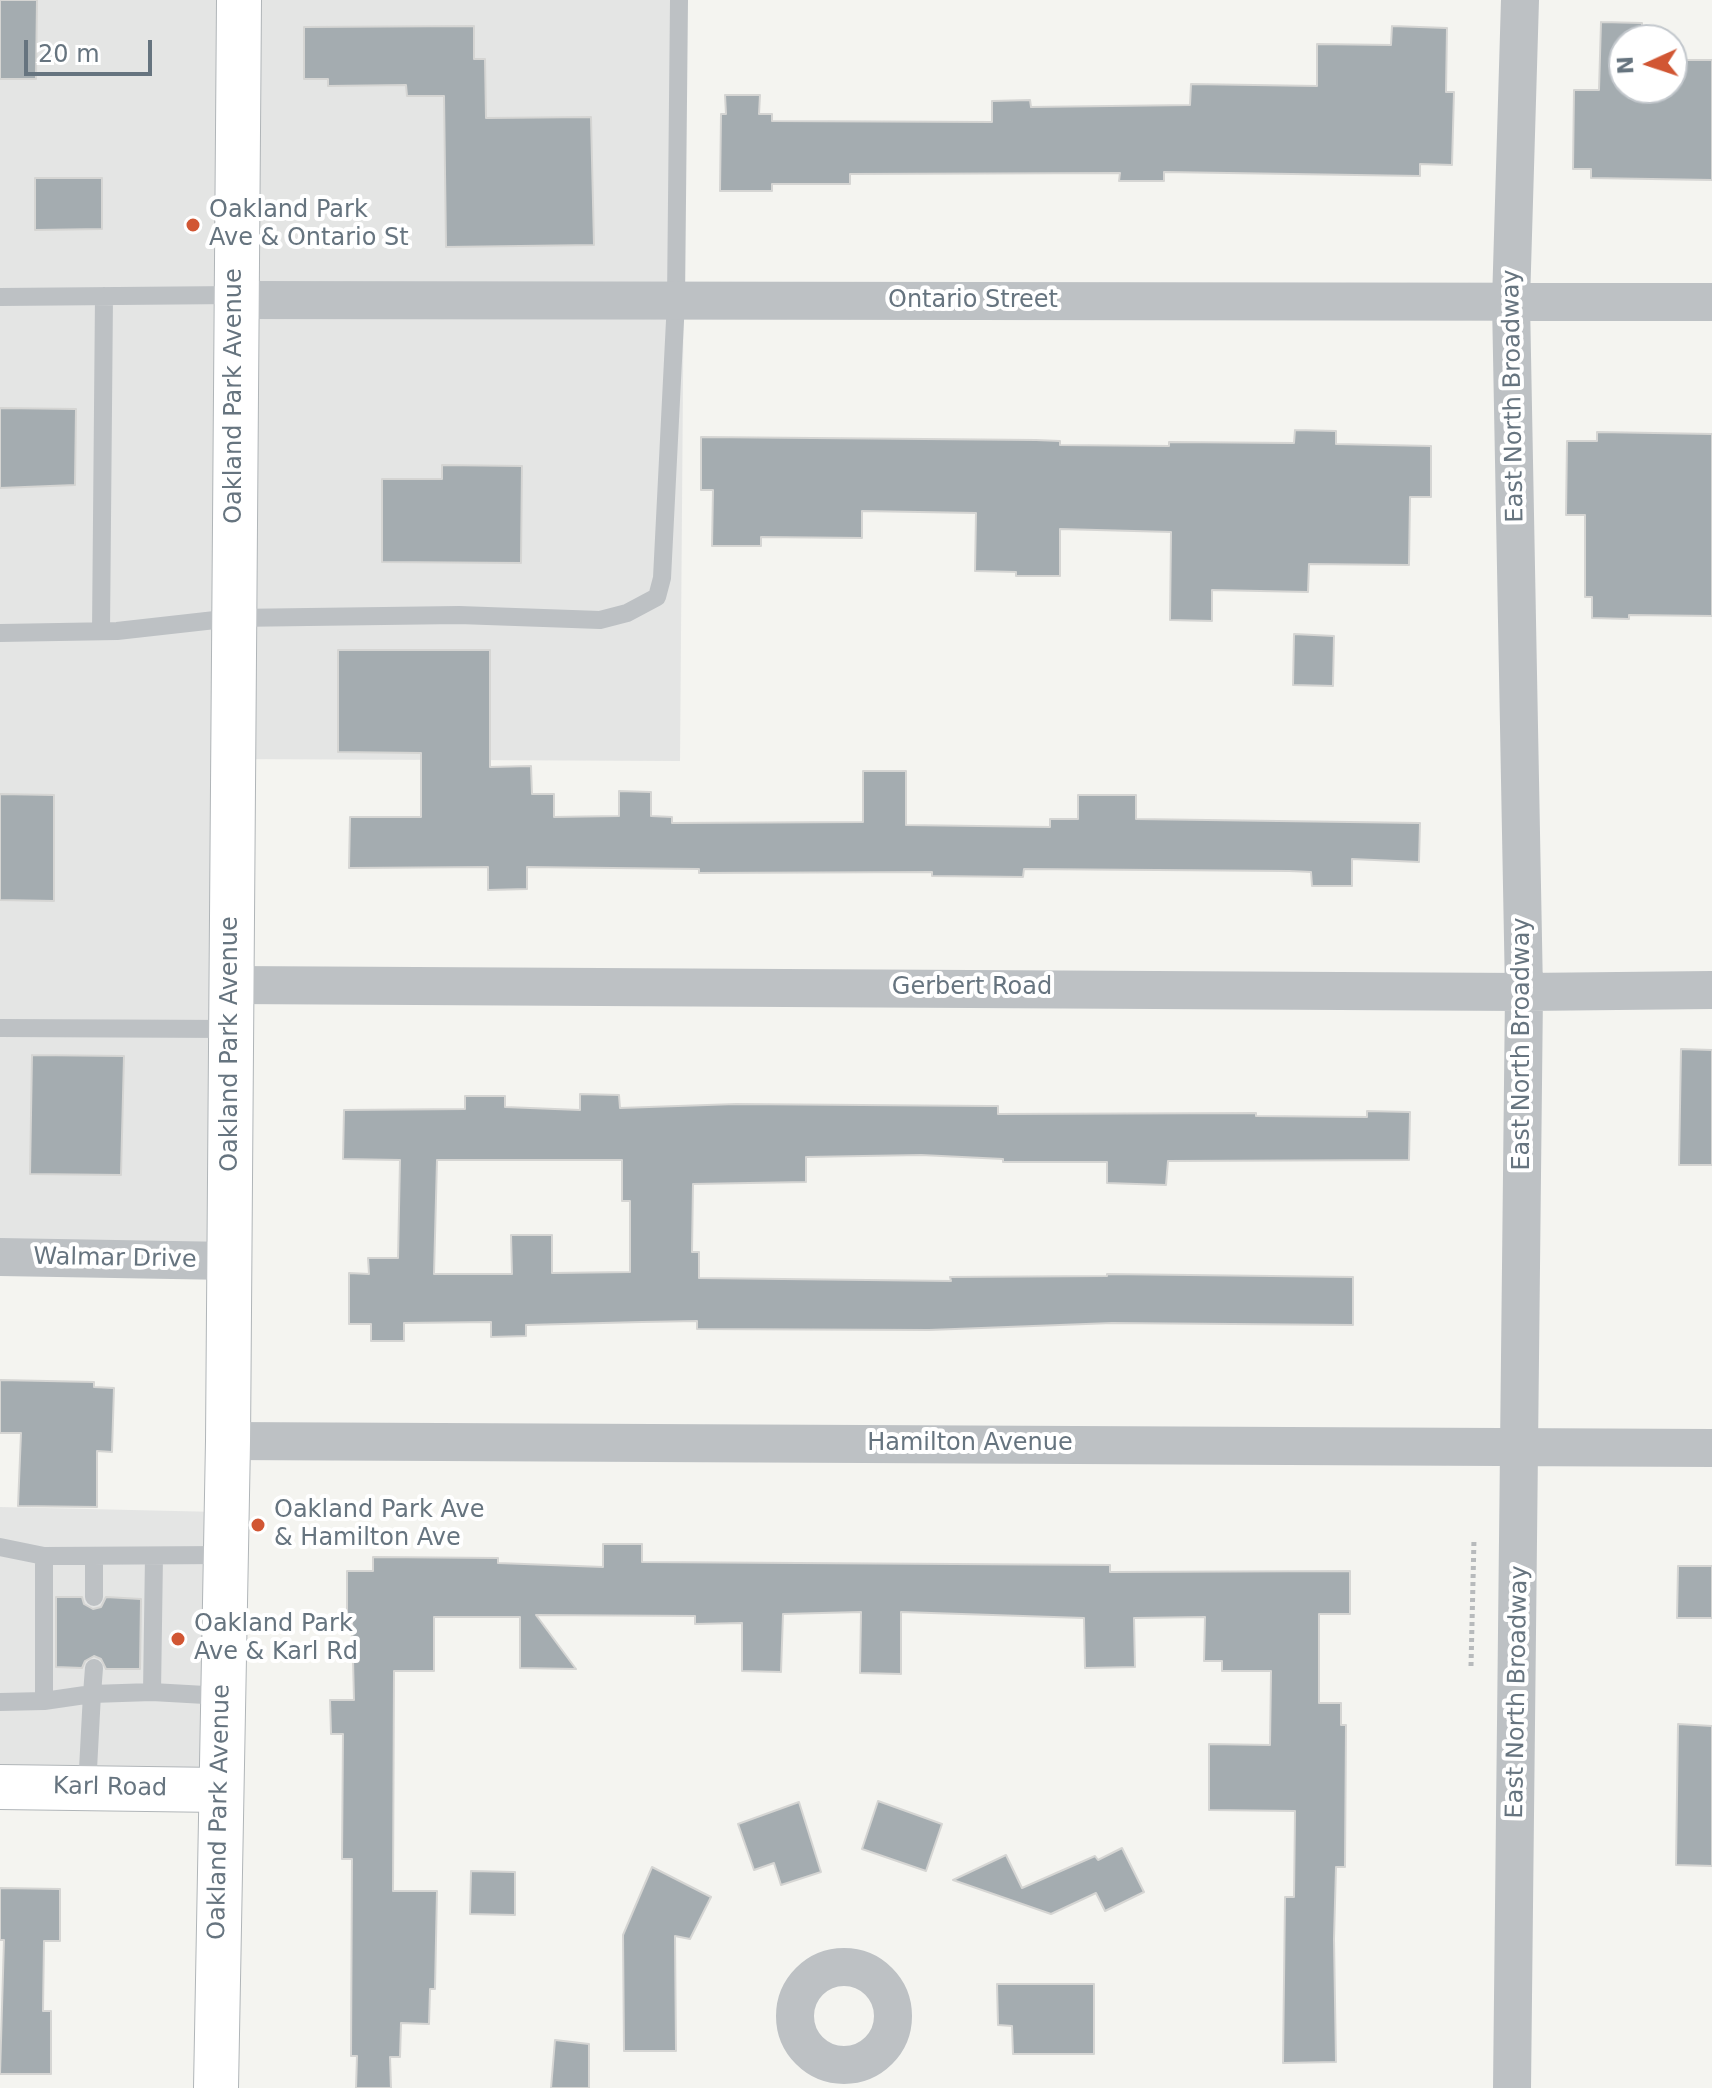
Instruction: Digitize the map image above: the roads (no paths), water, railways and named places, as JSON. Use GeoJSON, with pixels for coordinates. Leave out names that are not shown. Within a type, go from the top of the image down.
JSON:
{"type":"FeatureCollection","features":[{"type":"Feature","properties":{"kind":"main road","name":"Oakland Park Avenue"},"geometry":{"type":"LineString","coordinates":[[216,2088],[230,1261],[239,0]]}},
{"type":"Feature","properties":{"kind":"main road","name":"Karl Road"},"geometry":{"type":"LineString","coordinates":[[0,1787],[220,1790]]}},
{"type":"Feature","properties":{"kind":"street","name":"East North Broadway"},"geometry":{"type":"LineString","coordinates":[[1512,2088],[1524,992],[1511,302],[1520,0]]}},
{"type":"Feature","properties":{"kind":"street","name":"Ontario Street"},"geometry":{"type":"LineString","coordinates":[[235,298],[1712,302]]}},
{"type":"Feature","properties":{"kind":"street","name":"Gerbert Road"},"geometry":{"type":"LineString","coordinates":[[231,985],[1524,992],[1712,990]]}},
{"type":"Feature","properties":{"kind":"street","name":"Walmar Drive"},"geometry":{"type":"LineString","coordinates":[[0,1257],[230,1261]]}},
{"type":"Feature","properties":{"kind":"street","name":"Hamilton Avenue"},"geometry":{"type":"LineString","coordinates":[[228,1441],[1712,1448]]}},
{"type":"Feature","properties":{"kind":"lane"},"geometry":{"type":"LineString","coordinates":[[0,633],[101,631],[233,618],[459,615],[600,620],[627,613],[657,597],[662,578],[676,301],[679,0]]}},
{"type":"Feature","properties":{"kind":"lane"},"geometry":{"type":"LineString","coordinates":[[101,631],[104,296]]}},
{"type":"Feature","properties":{"kind":"lane"},"geometry":{"type":"LineString","coordinates":[[0,297],[235,298]]}},
{"type":"Feature","properties":{"kind":"lane"},"geometry":{"type":"LineString","coordinates":[[0,1028],[231,1029]]}},
{"type":"Feature","properties":{"kind":"lane"},"geometry":{"type":"LineString","coordinates":[[0,1547],[44,1556],[225,1555]]}},
{"type":"Feature","properties":{"kind":"lane"},"geometry":{"type":"LineString","coordinates":[[44,1556],[44,1701]]}},
{"type":"Feature","properties":{"kind":"lane"},"geometry":{"type":"LineString","coordinates":[[94,1556],[94,1597]]}},
{"type":"Feature","properties":{"kind":"lane"},"geometry":{"type":"LineString","coordinates":[[152,1692],[154,1556]]}},
{"type":"Feature","properties":{"kind":"lane"},"geometry":{"type":"LineString","coordinates":[[87,1788],[94,1668]]}},
{"type":"Feature","properties":{"kind":"lane"},"geometry":{"type":"LineString","coordinates":[[0,1702],[152,1692],[223,1696]]}},
{"type":"Feature","properties":{"kind":"place","name":"Oakland Park Ave & Ontario St"},"geometry":{"type":"Point","coordinates":[193,225]}},
{"type":"Feature","properties":{"kind":"place","name":"Oakland Park Ave & Hamilton Ave"},"geometry":{"type":"Point","coordinates":[258,1525]}},
{"type":"Feature","properties":{"kind":"place","name":"Oakland Park Ave & Karl Rd"},"geometry":{"type":"Point","coordinates":[178,1639]}}]}
